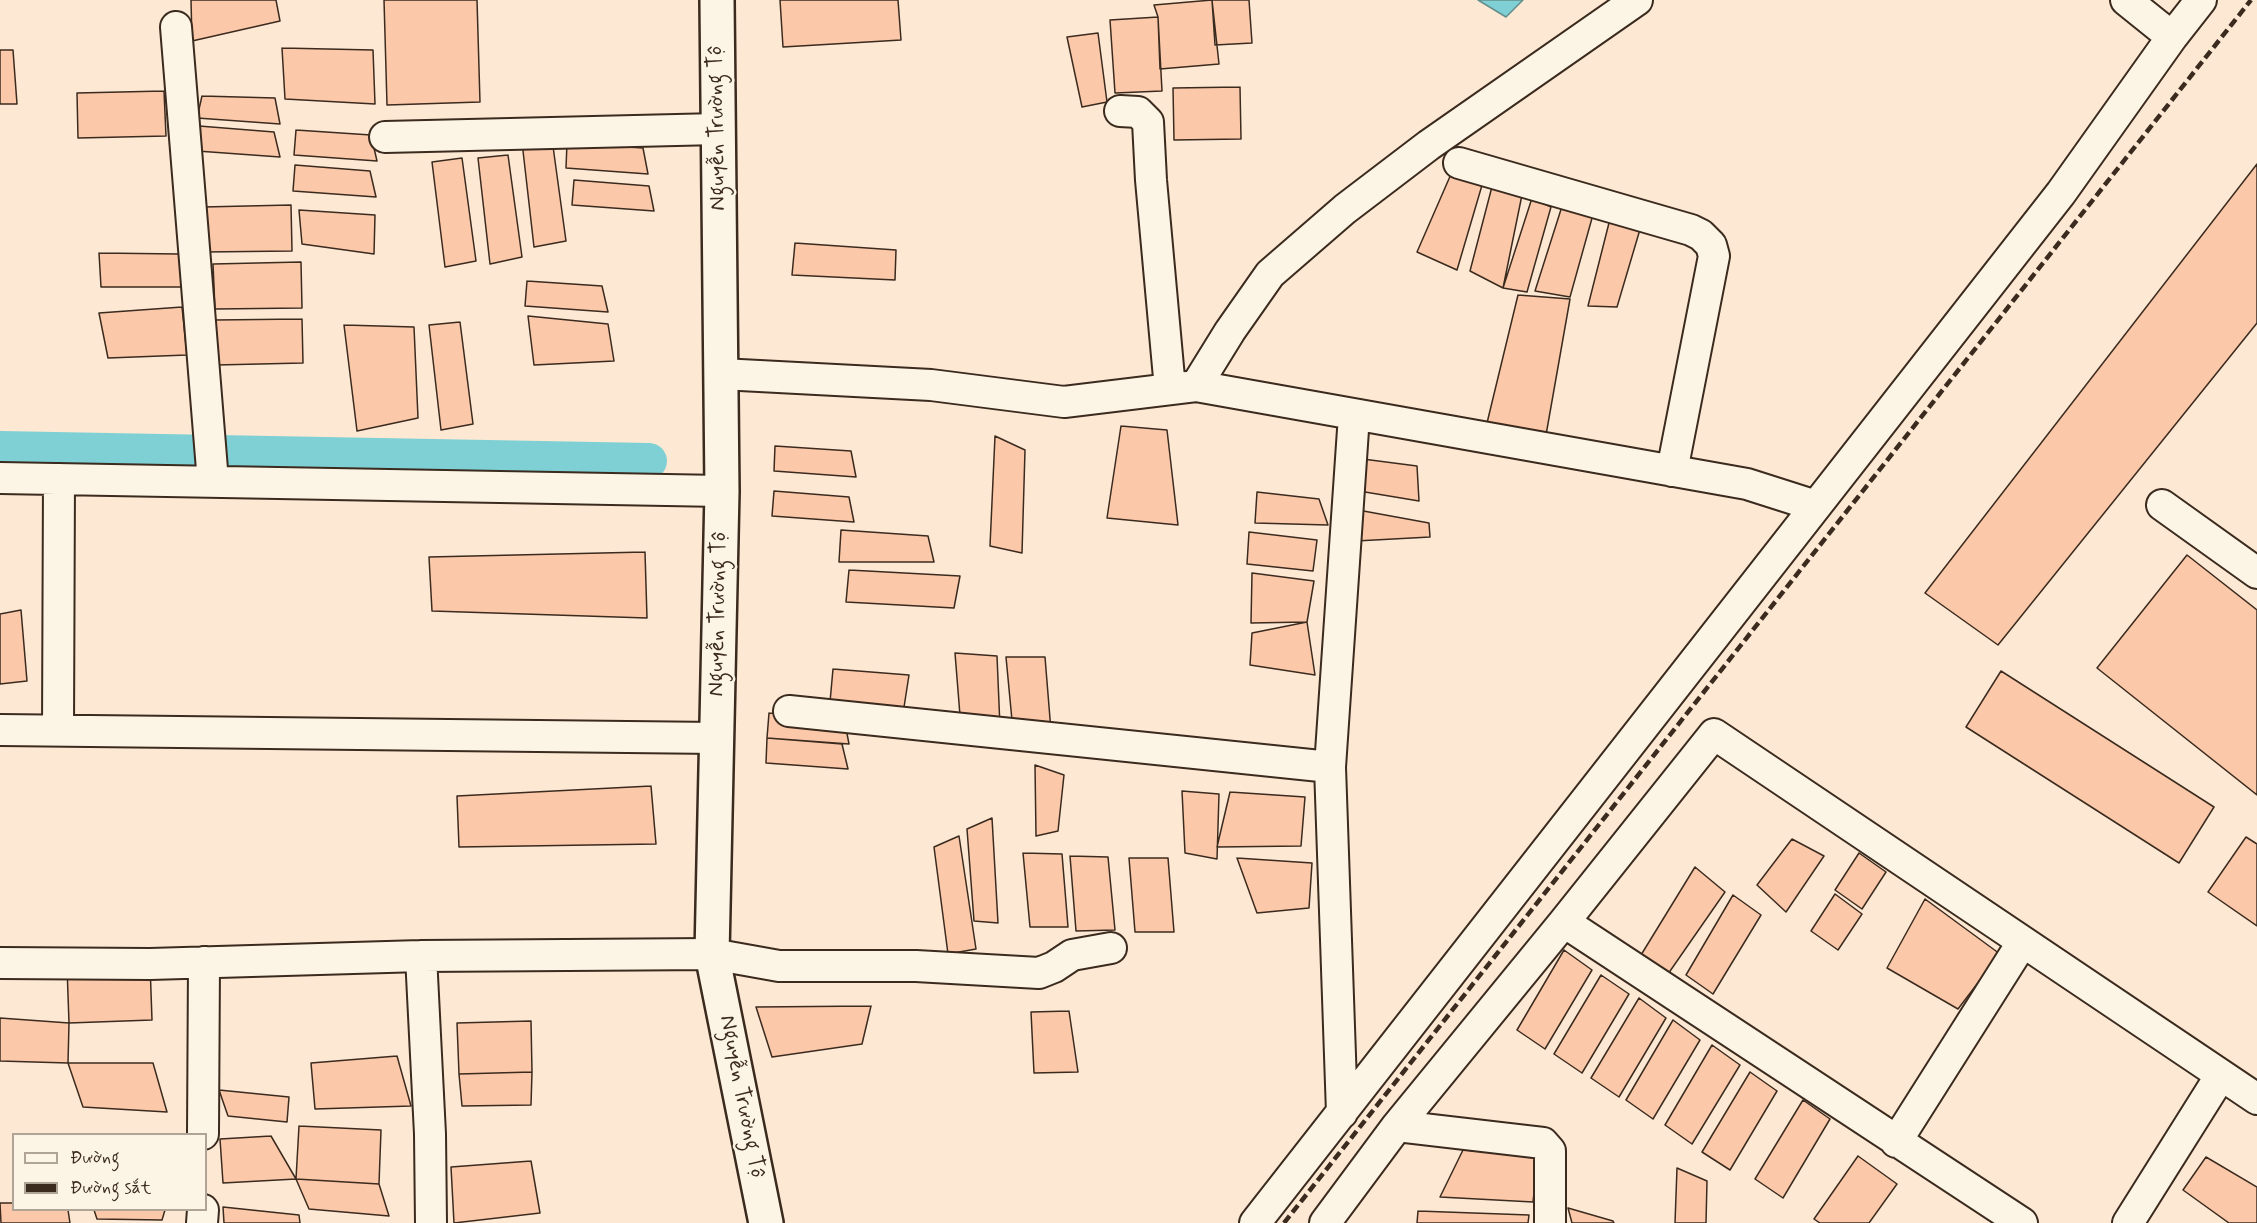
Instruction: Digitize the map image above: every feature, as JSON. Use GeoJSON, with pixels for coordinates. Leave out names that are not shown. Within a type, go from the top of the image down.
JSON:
{"type":"FeatureCollection","features":[{"type":"Feature","properties":{"kind":"main road","name":"Nguyễn Trường Tộ"},"geometry":{"type":"LineString","coordinates":[[717,0],[722,491],[712,954],[766,1223]]}},
{"type":"Feature","properties":{"kind":"street"},"geometry":{"type":"LineString","coordinates":[[1183,388],[1230,331],[1270,274],[1345,209],[1429,145],[1637,0]]}},
{"type":"Feature","properties":{"kind":"street"},"geometry":{"type":"LineString","coordinates":[[2126,0],[2172,37]]}},
{"type":"Feature","properties":{"kind":"street"},"geometry":{"type":"LineString","coordinates":[[1255,1223],[2061,193],[2201,0]]}},
{"type":"Feature","properties":{"kind":"street"},"geometry":{"type":"LineString","coordinates":[[176,27],[213,482]]}},
{"type":"Feature","properties":{"kind":"street"},"geometry":{"type":"LineString","coordinates":[[1120,111],[1138,112],[1148,122],[1151,180],[1183,388]]}},
{"type":"Feature","properties":{"kind":"street"},"geometry":{"type":"LineString","coordinates":[[385,137],[718,129]]}},
{"type":"Feature","properties":{"kind":"street"},"geometry":{"type":"LineString","coordinates":[[1459,163],[1691,230],[1711,245],[1714,256],[1672,471]]}},
{"type":"Feature","properties":{"kind":"street"},"geometry":{"type":"LineString","coordinates":[[721,374],[931,385],[1064,402],[1183,388],[1354,415],[1747,484],[1816,506]]}},
{"type":"Feature","properties":{"kind":"street"},"geometry":{"type":"LineString","coordinates":[[1342,1113],[1330,767],[1354,415]]}},
{"type":"Feature","properties":{"kind":"street"},"geometry":{"type":"LineString","coordinates":[[0,478],[722,491]]}},
{"type":"Feature","properties":{"kind":"street"},"geometry":{"type":"LineString","coordinates":[[58,730],[59,479]]}},
{"type":"Feature","properties":{"kind":"street"},"geometry":{"type":"LineString","coordinates":[[2162,505],[2257,573]]}},
{"type":"Feature","properties":{"kind":"street"},"geometry":{"type":"LineString","coordinates":[[789,711],[1330,767]]}},
{"type":"Feature","properties":{"kind":"street"},"geometry":{"type":"LineString","coordinates":[[0,730],[717,738]]}},
{"type":"Feature","properties":{"kind":"street"},"geometry":{"type":"LineString","coordinates":[[1325,1223],[1397,1126],[1564,922],[1713,734],[2257,1099]]}},
{"type":"Feature","properties":{"kind":"street"},"geometry":{"type":"LineString","coordinates":[[1564,922],[2022,1223]]}},
{"type":"Feature","properties":{"kind":"street"},"geometry":{"type":"LineString","coordinates":[[1896,1142],[2022,943]]}},
{"type":"Feature","properties":{"kind":"street"},"geometry":{"type":"LineString","coordinates":[[0,963],[712,954],[779,966],[905,966],[1039,973],[1054,967],[1072,955],[1111,948]]}},
{"type":"Feature","properties":{"kind":"street"},"geometry":{"type":"LineString","coordinates":[[421,957],[430,1134],[431,1223]]}},
{"type":"Feature","properties":{"kind":"street"},"geometry":{"type":"LineString","coordinates":[[203,1133],[204,962]]}},
{"type":"Feature","properties":{"kind":"street"},"geometry":{"type":"LineString","coordinates":[[2128,1223],[2221,1075]]}},
{"type":"Feature","properties":{"kind":"street"},"geometry":{"type":"LineString","coordinates":[[1397,1126],[1544,1143],[1550,1150],[1550,1223]]}},
{"type":"Feature","properties":{"kind":"water"},"geometry":{"type":"Polygon","coordinates":[[[1478,0],[1523,0],[1506,17],[1478,0]]]}},
{"type":"Feature","properties":{"kind":"building"},"geometry":{"type":"Polygon","coordinates":[[[191,0],[276,0],[280,21],[192,41],[191,0]]]}},
{"type":"Feature","properties":{"kind":"building"},"geometry":{"type":"Polygon","coordinates":[[[384,0],[477,0],[480,102],[387,105],[384,0]]]}},
{"type":"Feature","properties":{"kind":"building"},"geometry":{"type":"Polygon","coordinates":[[[780,0],[898,0],[901,40],[783,47],[780,0]]]}},
{"type":"Feature","properties":{"kind":"building"},"geometry":{"type":"Polygon","coordinates":[[[1212,0],[1249,0],[1252,43],[1215,45],[1212,0]]]}},
{"type":"Feature","properties":{"kind":"building"},"geometry":{"type":"Polygon","coordinates":[[[1212,0],[1219,64],[1160,69],[1158,17],[1154,5],[1212,0]]]}},
{"type":"Feature","properties":{"kind":"building"},"geometry":{"type":"Polygon","coordinates":[[[1158,17],[1162,91],[1115,93],[1110,20],[1158,17]]]}},
{"type":"Feature","properties":{"kind":"building"},"geometry":{"type":"Polygon","coordinates":[[[1098,33],[1107,102],[1082,107],[1067,37],[1098,33]]]}},
{"type":"Feature","properties":{"kind":"building"},"geometry":{"type":"Polygon","coordinates":[[[282,48],[373,50],[375,104],[285,99],[282,48]]]}},
{"type":"Feature","properties":{"kind":"building"},"geometry":{"type":"Polygon","coordinates":[[[0,50],[13,50],[17,104],[0,104],[0,50]]]}},
{"type":"Feature","properties":{"kind":"building"},"geometry":{"type":"Polygon","coordinates":[[[1240,87],[1241,139],[1174,140],[1173,88],[1240,87]]]}},
{"type":"Feature","properties":{"kind":"building"},"geometry":{"type":"Polygon","coordinates":[[[164,91],[166,136],[78,138],[77,93],[164,91]]]}},
{"type":"Feature","properties":{"kind":"building"},"geometry":{"type":"Polygon","coordinates":[[[202,96],[275,98],[280,124],[197,118],[202,96]]]}},
{"type":"Feature","properties":{"kind":"building"},"geometry":{"type":"Polygon","coordinates":[[[199,126],[274,132],[280,157],[197,151],[199,126]]]}},
{"type":"Feature","properties":{"kind":"building"},"geometry":{"type":"Polygon","coordinates":[[[296,130],[371,135],[377,161],[294,155],[296,130]]]}},
{"type":"Feature","properties":{"kind":"building"},"geometry":{"type":"Polygon","coordinates":[[[552,139],[566,241],[534,247],[522,142],[552,139]]]}},
{"type":"Feature","properties":{"kind":"building"},"geometry":{"type":"Polygon","coordinates":[[[567,143],[643,148],[648,174],[566,168],[567,143]]]}},
{"type":"Feature","properties":{"kind":"building"},"geometry":{"type":"Polygon","coordinates":[[[508,155],[522,257],[490,264],[478,158],[508,155]]]}},
{"type":"Feature","properties":{"kind":"building"},"geometry":{"type":"Polygon","coordinates":[[[462,158],[476,261],[445,267],[432,162],[462,158]]]}},
{"type":"Feature","properties":{"kind":"building"},"geometry":{"type":"Polygon","coordinates":[[[2257,164],[2257,323],[1998,645],[1925,593],[2257,164]]]}},
{"type":"Feature","properties":{"kind":"building"},"geometry":{"type":"Polygon","coordinates":[[[295,165],[370,171],[376,197],[293,191],[295,165]]]}},
{"type":"Feature","properties":{"kind":"building"},"geometry":{"type":"Polygon","coordinates":[[[1455,165],[1485,175],[1457,270],[1417,252],[1455,165]]]}},
{"type":"Feature","properties":{"kind":"building"},"geometry":{"type":"Polygon","coordinates":[[[1494,179],[1523,190],[1503,288],[1470,271],[1494,179]]]}},
{"type":"Feature","properties":{"kind":"building"},"geometry":{"type":"Polygon","coordinates":[[[574,180],[649,186],[654,211],[572,205],[574,180]]]}},
{"type":"Feature","properties":{"kind":"building"},"geometry":{"type":"Polygon","coordinates":[[[1532,198],[1551,207],[1527,292],[1503,288],[1532,198]]]}},
{"type":"Feature","properties":{"kind":"building"},"geometry":{"type":"Polygon","coordinates":[[[1564,200],[1594,211],[1570,297],[1535,291],[1564,200]]]}},
{"type":"Feature","properties":{"kind":"building"},"geometry":{"type":"Polygon","coordinates":[[[291,205],[292,251],[204,252],[203,207],[291,205]]]}},
{"type":"Feature","properties":{"kind":"building"},"geometry":{"type":"Polygon","coordinates":[[[299,210],[375,215],[374,254],[302,244],[299,210]]]}},
{"type":"Feature","properties":{"kind":"building"},"geometry":{"type":"Polygon","coordinates":[[[1611,215],[1641,226],[1617,307],[1588,306],[1611,215]]]}},
{"type":"Feature","properties":{"kind":"building"},"geometry":{"type":"Polygon","coordinates":[[[795,243],[896,250],[895,280],[792,275],[795,243]]]}},
{"type":"Feature","properties":{"kind":"building"},"geometry":{"type":"Polygon","coordinates":[[[99,253],[179,254],[182,287],[101,287],[99,253]]]}},
{"type":"Feature","properties":{"kind":"building"},"geometry":{"type":"Polygon","coordinates":[[[301,262],[302,308],[215,309],[213,264],[301,262]]]}},
{"type":"Feature","properties":{"kind":"building"},"geometry":{"type":"Polygon","coordinates":[[[527,281],[602,286],[608,312],[525,306],[527,281]]]}},
{"type":"Feature","properties":{"kind":"building"},"geometry":{"type":"Polygon","coordinates":[[[1518,295],[1570,299],[1546,435],[1487,423],[1518,295]]]}},
{"type":"Feature","properties":{"kind":"building"},"geometry":{"type":"Polygon","coordinates":[[[182,307],[187,355],[108,358],[99,313],[182,307]]]}},
{"type":"Feature","properties":{"kind":"building"},"geometry":{"type":"Polygon","coordinates":[[[528,316],[608,324],[614,361],[534,365],[528,316]]]}},
{"type":"Feature","properties":{"kind":"building"},"geometry":{"type":"Polygon","coordinates":[[[302,319],[303,363],[216,365],[215,320],[302,319]]]}},
{"type":"Feature","properties":{"kind":"building"},"geometry":{"type":"Polygon","coordinates":[[[460,322],[473,424],[441,430],[429,325],[460,322]]]}},
{"type":"Feature","properties":{"kind":"building"},"geometry":{"type":"Polygon","coordinates":[[[344,325],[414,327],[418,418],[357,431],[344,325]]]}},
{"type":"Feature","properties":{"kind":"building"},"geometry":{"type":"Polygon","coordinates":[[[1121,426],[1167,430],[1178,525],[1107,518],[1121,426]]]}},
{"type":"Feature","properties":{"kind":"building"},"geometry":{"type":"Polygon","coordinates":[[[995,436],[1025,450],[1022,553],[990,546],[995,436]]]}},
{"type":"Feature","properties":{"kind":"building"},"geometry":{"type":"Polygon","coordinates":[[[775,446],[851,451],[856,477],[774,471],[775,446]]]}},
{"type":"Feature","properties":{"kind":"building"},"geometry":{"type":"Polygon","coordinates":[[[1355,458],[1417,466],[1419,501],[1353,490],[1355,458]]]}},
{"type":"Feature","properties":{"kind":"building"},"geometry":{"type":"Polygon","coordinates":[[[774,491],[849,497],[854,522],[772,516],[774,491]]]}},
{"type":"Feature","properties":{"kind":"building"},"geometry":{"type":"Polygon","coordinates":[[[1257,492],[1319,499],[1328,525],[1255,523],[1257,492]]]}},
{"type":"Feature","properties":{"kind":"building"},"geometry":{"type":"Polygon","coordinates":[[[1358,510],[1429,523],[1430,537],[1356,541],[1358,510]]]}},
{"type":"Feature","properties":{"kind":"building"},"geometry":{"type":"Polygon","coordinates":[[[841,530],[928,536],[934,562],[839,562],[841,530]]]}},
{"type":"Feature","properties":{"kind":"building"},"geometry":{"type":"Polygon","coordinates":[[[1249,532],[1317,540],[1313,571],[1247,564],[1249,532]]]}},
{"type":"Feature","properties":{"kind":"building"},"geometry":{"type":"Polygon","coordinates":[[[645,552],[647,618],[432,611],[429,557],[645,552]]]}},
{"type":"Feature","properties":{"kind":"building"},"geometry":{"type":"Polygon","coordinates":[[[2187,555],[2257,610],[2257,795],[2097,668],[2187,555]]]}},
{"type":"Feature","properties":{"kind":"building"},"geometry":{"type":"Polygon","coordinates":[[[849,570],[960,576],[954,608],[846,602],[849,570]]]}},
{"type":"Feature","properties":{"kind":"building"},"geometry":{"type":"Polygon","coordinates":[[[1252,573],[1314,581],[1307,622],[1251,623],[1252,573]]]}},
{"type":"Feature","properties":{"kind":"building"},"geometry":{"type":"Polygon","coordinates":[[[21,610],[27,681],[0,684],[0,614],[21,610]]]}},
{"type":"Feature","properties":{"kind":"building"},"geometry":{"type":"Polygon","coordinates":[[[1307,622],[1315,675],[1250,665],[1252,633],[1307,622]]]}},
{"type":"Feature","properties":{"kind":"building"},"geometry":{"type":"Polygon","coordinates":[[[955,653],[997,656],[1000,727],[961,728],[955,653]]]}},
{"type":"Feature","properties":{"kind":"building"},"geometry":{"type":"Polygon","coordinates":[[[1006,657],[1045,657],[1051,731],[1013,731],[1006,657]]]}},
{"type":"Feature","properties":{"kind":"building"},"geometry":{"type":"Polygon","coordinates":[[[833,669],[909,675],[902,720],[830,702],[833,669]]]}},
{"type":"Feature","properties":{"kind":"building"},"geometry":{"type":"Polygon","coordinates":[[[2001,671],[2214,807],[2179,863],[1966,727],[2001,671]]]}},
{"type":"Feature","properties":{"kind":"building"},"geometry":{"type":"Polygon","coordinates":[[[769,713],[844,718],[849,744],[767,738],[769,713]]]}},
{"type":"Feature","properties":{"kind":"building"},"geometry":{"type":"Polygon","coordinates":[[[767,738],[842,744],[848,769],[766,763],[767,738]]]}},
{"type":"Feature","properties":{"kind":"building"},"geometry":{"type":"Polygon","coordinates":[[[1035,765],[1064,775],[1058,831],[1036,836],[1035,765]]]}},
{"type":"Feature","properties":{"kind":"building"},"geometry":{"type":"Polygon","coordinates":[[[651,786],[656,844],[459,847],[457,796],[651,786]]]}},
{"type":"Feature","properties":{"kind":"building"},"geometry":{"type":"Polygon","coordinates":[[[1182,791],[1219,794],[1217,859],[1185,853],[1182,791]]]}},
{"type":"Feature","properties":{"kind":"building"},"geometry":{"type":"Polygon","coordinates":[[[1230,792],[1305,797],[1301,846],[1217,847],[1230,792]]]}},
{"type":"Feature","properties":{"kind":"building"},"geometry":{"type":"Polygon","coordinates":[[[992,818],[998,923],[974,921],[967,829],[992,818]]]}},
{"type":"Feature","properties":{"kind":"building"},"geometry":{"type":"Polygon","coordinates":[[[959,836],[976,949],[948,954],[934,847],[959,836]]]}},
{"type":"Feature","properties":{"kind":"building"},"geometry":{"type":"Polygon","coordinates":[[[2246,837],[2257,844],[2257,926],[2208,892],[2246,837]]]}},
{"type":"Feature","properties":{"kind":"building"},"geometry":{"type":"Polygon","coordinates":[[[1792,839],[1824,856],[1786,912],[1757,885],[1792,839]]]}},
{"type":"Feature","properties":{"kind":"building"},"geometry":{"type":"Polygon","coordinates":[[[1023,853],[1062,854],[1068,927],[1030,927],[1023,853]]]}},
{"type":"Feature","properties":{"kind":"building"},"geometry":{"type":"Polygon","coordinates":[[[1859,853],[1886,872],[1862,909],[1835,890],[1859,853]]]}},
{"type":"Feature","properties":{"kind":"building"},"geometry":{"type":"Polygon","coordinates":[[[1070,856],[1108,857],[1115,930],[1076,931],[1070,856]]]}},
{"type":"Feature","properties":{"kind":"building"},"geometry":{"type":"Polygon","coordinates":[[[1129,858],[1168,858],[1174,932],[1135,932],[1129,858]]]}},
{"type":"Feature","properties":{"kind":"building"},"geometry":{"type":"Polygon","coordinates":[[[1237,858],[1312,863],[1309,908],[1257,913],[1237,858]]]}},
{"type":"Feature","properties":{"kind":"building"},"geometry":{"type":"Polygon","coordinates":[[[1695,867],[1725,892],[1668,974],[1641,955],[1695,867]]]}},
{"type":"Feature","properties":{"kind":"building"},"geometry":{"type":"Polygon","coordinates":[[[1835,894],[1862,914],[1838,950],[1811,931],[1835,894]]]}},
{"type":"Feature","properties":{"kind":"building"},"geometry":{"type":"Polygon","coordinates":[[[1733,895],[1761,915],[1713,994],[1686,975],[1733,895]]]}},
{"type":"Feature","properties":{"kind":"building"},"geometry":{"type":"Polygon","coordinates":[[[1925,899],[2000,954],[1958,1009],[1887,968],[1925,899]]]}},
{"type":"Feature","properties":{"kind":"building"},"geometry":{"type":"Polygon","coordinates":[[[1564,950],[1592,970],[1545,1049],[1517,1030],[1564,950]]]}},
{"type":"Feature","properties":{"kind":"building"},"geometry":{"type":"Polygon","coordinates":[[[150,964],[152,1020],[69,1023],[67,967],[150,964]]]}},
{"type":"Feature","properties":{"kind":"building"},"geometry":{"type":"Polygon","coordinates":[[[1601,975],[1629,994],[1582,1073],[1554,1054],[1601,975]]]}},
{"type":"Feature","properties":{"kind":"building"},"geometry":{"type":"Polygon","coordinates":[[[1639,998],[1666,1018],[1619,1097],[1591,1078],[1639,998]]]}},
{"type":"Feature","properties":{"kind":"building"},"geometry":{"type":"Polygon","coordinates":[[[871,1006],[862,1044],[772,1057],[756,1007],[871,1006]]]}},
{"type":"Feature","properties":{"kind":"building"},"geometry":{"type":"Polygon","coordinates":[[[1069,1011],[1078,1072],[1034,1073],[1031,1012],[1069,1011]]]}},
{"type":"Feature","properties":{"kind":"building"},"geometry":{"type":"Polygon","coordinates":[[[0,1018],[69,1023],[68,1063],[0,1061],[0,1018]]]}},
{"type":"Feature","properties":{"kind":"building"},"geometry":{"type":"Polygon","coordinates":[[[1673,1020],[1700,1040],[1653,1119],[1626,1100],[1673,1020]]]}},
{"type":"Feature","properties":{"kind":"building"},"geometry":{"type":"Polygon","coordinates":[[[531,1021],[532,1072],[459,1074],[457,1023],[531,1021]]]}},
{"type":"Feature","properties":{"kind":"building"},"geometry":{"type":"Polygon","coordinates":[[[1712,1045],[1740,1065],[1692,1144],[1665,1125],[1712,1045]]]}},
{"type":"Feature","properties":{"kind":"building"},"geometry":{"type":"Polygon","coordinates":[[[397,1056],[411,1106],[315,1109],[311,1063],[397,1056]]]}},
{"type":"Feature","properties":{"kind":"building"},"geometry":{"type":"Polygon","coordinates":[[[68,1063],[153,1063],[167,1112],[83,1107],[68,1063]]]}},
{"type":"Feature","properties":{"kind":"building"},"geometry":{"type":"Polygon","coordinates":[[[532,1072],[531,1105],[462,1106],[459,1074],[532,1072]]]}},
{"type":"Feature","properties":{"kind":"building"},"geometry":{"type":"Polygon","coordinates":[[[1750,1072],[1777,1091],[1730,1170],[1702,1152],[1750,1072]]]}},
{"type":"Feature","properties":{"kind":"building"},"geometry":{"type":"Polygon","coordinates":[[[219,1090],[289,1097],[287,1122],[228,1116],[219,1090]]]}},
{"type":"Feature","properties":{"kind":"building"},"geometry":{"type":"Polygon","coordinates":[[[1803,1100],[1830,1119],[1783,1198],[1755,1179],[1803,1100]]]}},
{"type":"Feature","properties":{"kind":"building"},"geometry":{"type":"Polygon","coordinates":[[[299,1126],[381,1130],[379,1184],[296,1179],[299,1126]]]}},
{"type":"Feature","properties":{"kind":"building"},"geometry":{"type":"Polygon","coordinates":[[[271,1136],[296,1179],[223,1183],[220,1139],[271,1136]]]}},
{"type":"Feature","properties":{"kind":"building"},"geometry":{"type":"Polygon","coordinates":[[[1463,1150],[1538,1155],[1533,1202],[1440,1197],[1463,1150]]]}},
{"type":"Feature","properties":{"kind":"building"},"geometry":{"type":"Polygon","coordinates":[[[1858,1156],[1897,1184],[1869,1223],[1820,1223],[1814,1219],[1858,1156]]]}},
{"type":"Feature","properties":{"kind":"building"},"geometry":{"type":"Polygon","coordinates":[[[2206,1157],[2257,1187],[2257,1223],[2229,1223],[2183,1190],[2206,1157]]]}},
{"type":"Feature","properties":{"kind":"building"},"geometry":{"type":"Polygon","coordinates":[[[531,1161],[540,1213],[454,1223],[451,1167],[531,1161]]]}},
{"type":"Feature","properties":{"kind":"building"},"geometry":{"type":"Polygon","coordinates":[[[1677,1168],[1707,1181],[1706,1223],[1675,1223],[1677,1168]]]}},
{"type":"Feature","properties":{"kind":"building"},"geometry":{"type":"Polygon","coordinates":[[[296,1179],[379,1184],[389,1216],[309,1209],[296,1179]]]}},
{"type":"Feature","properties":{"kind":"building"},"geometry":{"type":"Polygon","coordinates":[[[0,1203],[12,1203],[12,1211],[68,1211],[70,1223],[1,1223],[0,1203]]]}},
{"type":"Feature","properties":{"kind":"building"},"geometry":{"type":"Polygon","coordinates":[[[223,1207],[299,1215],[300,1223],[224,1223],[223,1207]]]}},
{"type":"Feature","properties":{"kind":"building"},"geometry":{"type":"Polygon","coordinates":[[[1568,1208],[1613,1221],[1614,1223],[1572,1223],[1568,1208]]]}},
{"type":"Feature","properties":{"kind":"building"},"geometry":{"type":"Polygon","coordinates":[[[94,1211],[165,1211],[162,1220],[97,1219],[94,1211]]]}},
{"type":"Feature","properties":{"kind":"building"},"geometry":{"type":"Polygon","coordinates":[[[1418,1211],[1529,1215],[1528,1223],[1417,1223],[1418,1211]]]}},
{"type":"Feature","properties":{"kind":"waterway"},"geometry":{"type":"LineString","coordinates":[[0,449],[649,461]]}},
{"type":"Feature","properties":{"kind":"railway"},"geometry":{"type":"LineString","coordinates":[[1284,1223],[2251,0]]}}]}
